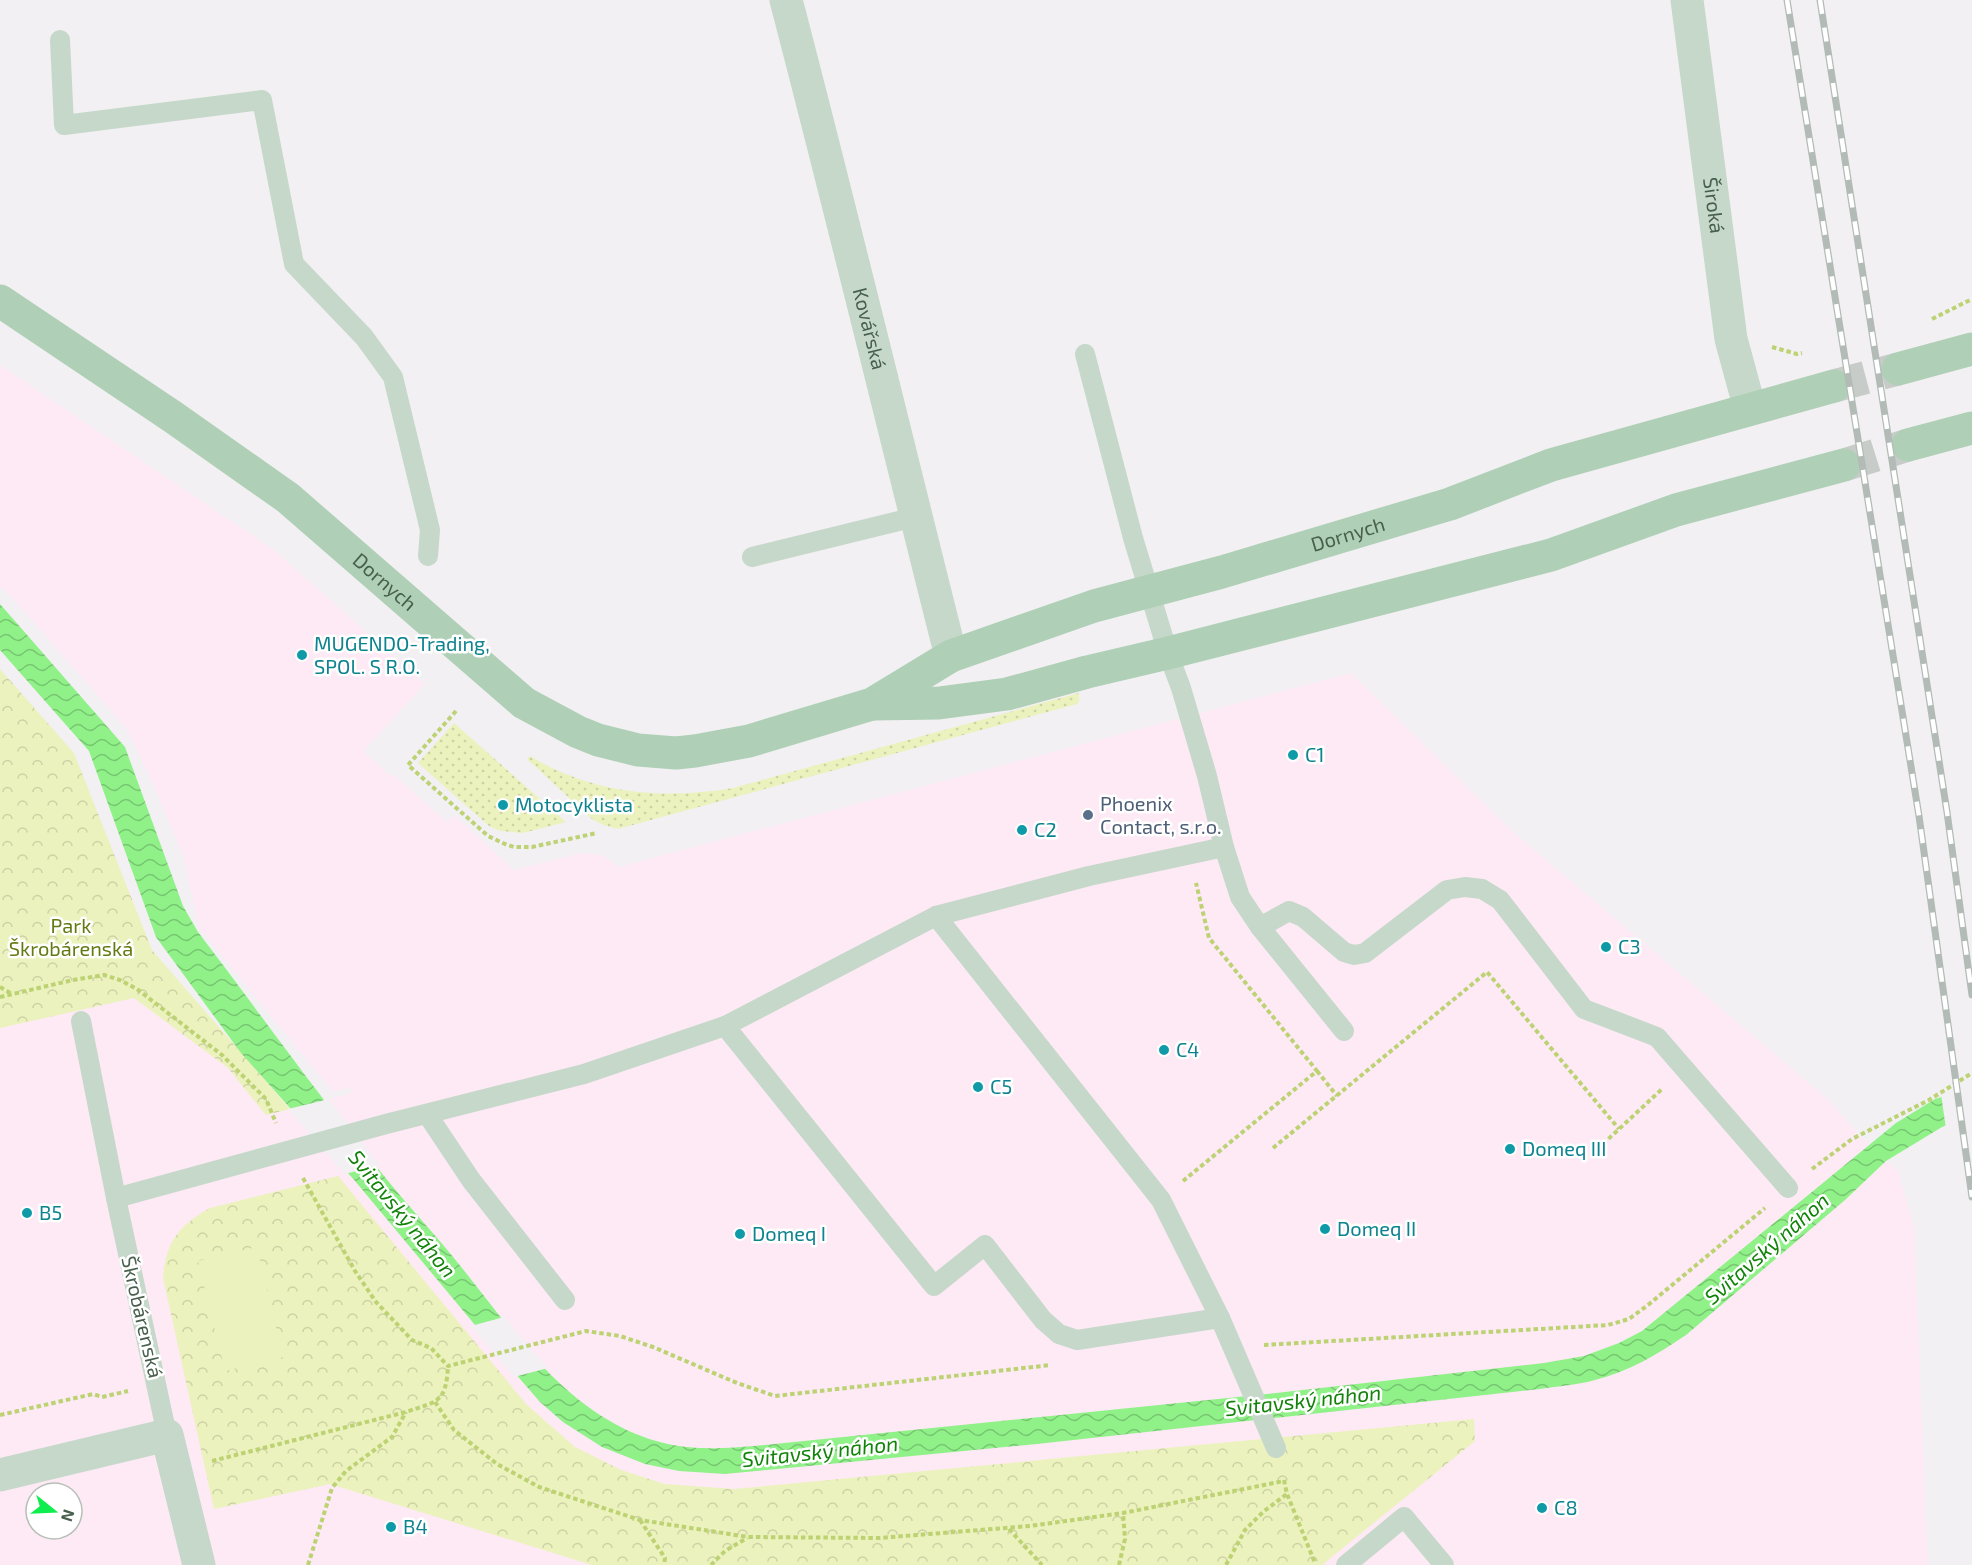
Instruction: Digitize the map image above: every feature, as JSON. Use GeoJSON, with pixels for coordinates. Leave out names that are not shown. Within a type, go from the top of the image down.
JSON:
{"type":"FeatureCollection","features":[{"type":"Feature","properties":{"kind":"main road","name":"Dornych"},"geometry":{"type":"LineString","coordinates":[[0,301],[173,417],[288,498],[332,534],[510,692],[538,713],[598,740],[638,750],[676,753],[694,752],[749,741],[872,704],[951,656],[1094,606],[1222,572],[1450,504],[1551,465],[1834,386]]}},
{"type":"Feature","properties":{"kind":"main road"},"geometry":{"type":"LineString","coordinates":[[1898,369],[1972,349]]}},
{"type":"Feature","properties":{"kind":"main road"},"geometry":{"type":"LineString","coordinates":[[1908,445],[1972,428]]}},
{"type":"Feature","properties":{"kind":"main road","name":"Dornych"},"geometry":{"type":"LineString","coordinates":[[872,704],[939,704],[1008,694],[1551,555],[1676,510],[1844,465]]}},
{"type":"Feature","properties":{"kind":"street","name":"Kovářská"},"geometry":{"type":"LineString","coordinates":[[786,0],[951,656]]}},
{"type":"Feature","properties":{"kind":"street","name":"Široká"},"geometry":{"type":"LineString","coordinates":[[1687,0],[1731,339],[1750,409]]}},
{"type":"Feature","properties":{"kind":"street","name":"Škrobárenská"},"geometry":{"type":"LineString","coordinates":[[168,1436],[199,1565]]}},
{"type":"Feature","properties":{"kind":"street"},"geometry":{"type":"LineString","coordinates":[[0,1474],[168,1436]]}},
{"type":"Feature","properties":{"kind":"lane"},"geometry":{"type":"LineString","coordinates":[[60,40],[64,125],[262,100],[294,264],[364,337],[393,377],[429,530],[428,556]]}},
{"type":"Feature","properties":{"kind":"lane"},"geometry":{"type":"LineString","coordinates":[[1085,354],[1133,538],[1181,688],[1204,766],[1224,847],[1240,897],[1260,927],[1344,1031]]}},
{"type":"Feature","properties":{"kind":"lane"},"geometry":{"type":"LineString","coordinates":[[752,557],[915,517]]}},
{"type":"Feature","properties":{"kind":"lane"},"geometry":{"type":"LineString","coordinates":[[116,1198],[386,1124],[584,1074],[725,1026],[936,916],[1089,876],[1224,847]]}},
{"type":"Feature","properties":{"kind":"lane"},"geometry":{"type":"LineString","coordinates":[[1260,927],[1289,911],[1303,917],[1344,952],[1354,955],[1365,953],[1447,890],[1466,887],[1482,889],[1500,900],[1584,1009],[1657,1037],[1788,1188]]}},
{"type":"Feature","properties":{"kind":"lane"},"geometry":{"type":"LineString","coordinates":[[936,916],[1161,1200],[1234,1347],[1276,1448]]}},
{"type":"Feature","properties":{"kind":"lane","name":"Škrobárenská"},"geometry":{"type":"LineString","coordinates":[[81,1021],[139,1308],[168,1436]]}},
{"type":"Feature","properties":{"kind":"lane"},"geometry":{"type":"LineString","coordinates":[[725,1026],[934,1286],[985,1245],[1043,1320],[1059,1334],[1077,1340],[1220,1318]]}},
{"type":"Feature","properties":{"kind":"lane"},"geometry":{"type":"LineString","coordinates":[[427,1114],[471,1180],[565,1300]]}},
{"type":"Feature","properties":{"kind":"lane"},"geometry":{"type":"LineString","coordinates":[[1346,1565],[1404,1517],[1444,1565]]}},
{"type":"Feature","properties":{"kind":"path"},"geometry":{"type":"LineString","coordinates":[[456,711],[408,765],[488,836],[514,847],[532,847],[597,833]]}},
{"type":"Feature","properties":{"kind":"path"},"geometry":{"type":"LineString","coordinates":[[1189,853],[1209,938],[1337,1096]]}},
{"type":"Feature","properties":{"kind":"path"},"geometry":{"type":"LineString","coordinates":[[1274,1148],[1487,972],[1619,1129]]}},
{"type":"Feature","properties":{"kind":"path"},"geometry":{"type":"LineString","coordinates":[[0,998],[73,980],[104,975],[137,989],[222,1055],[266,1099],[288,1152],[355,1271],[376,1302],[412,1340],[432,1348],[448,1366],[446,1387],[442,1396],[435,1402],[406,1412],[176,1470]]}},
{"type":"Feature","properties":{"kind":"path"},"geometry":{"type":"LineString","coordinates":[[0,987],[12,995]]}},
{"type":"Feature","properties":{"kind":"path"},"geometry":{"type":"LineString","coordinates":[[1603,1144],[1685,1068]]}},
{"type":"Feature","properties":{"kind":"path"},"geometry":{"type":"LineString","coordinates":[[1161,1200],[1317,1071]]}},
{"type":"Feature","properties":{"kind":"path"},"geometry":{"type":"LineString","coordinates":[[1819,1163],[1852,1139],[1929,1100],[1972,1073]]}},
{"type":"Feature","properties":{"kind":"path"},"geometry":{"type":"LineString","coordinates":[[1234,1347],[1608,1325],[1629,1319],[1788,1188]]}},
{"type":"Feature","properties":{"kind":"path"},"geometry":{"type":"LineString","coordinates":[[448,1366],[586,1331],[620,1336],[653,1347],[737,1383],[775,1396],[1062,1364]]}},
{"type":"Feature","properties":{"kind":"path"},"geometry":{"type":"LineString","coordinates":[[0,1415],[93,1394],[102,1397],[157,1385]]}},
{"type":"Feature","properties":{"kind":"path"},"geometry":{"type":"LineString","coordinates":[[435,1402],[454,1430],[498,1464],[539,1487],[640,1520],[748,1537],[879,1538],[1008,1528],[1123,1513],[1284,1481]]}},
{"type":"Feature","properties":{"kind":"path"},"geometry":{"type":"LineString","coordinates":[[308,1565],[332,1488],[346,1471],[392,1437],[406,1412]]}},
{"type":"Feature","properties":{"kind":"path"},"geometry":{"type":"LineString","coordinates":[[1276,1448],[1287,1494],[1316,1565]]}},
{"type":"Feature","properties":{"kind":"path"},"geometry":{"type":"LineString","coordinates":[[1226,1565],[1245,1530],[1263,1512],[1287,1494]]}},
{"type":"Feature","properties":{"kind":"path"},"geometry":{"type":"LineString","coordinates":[[1119,1565],[1125,1539],[1123,1513]]}},
{"type":"Feature","properties":{"kind":"path"},"geometry":{"type":"LineString","coordinates":[[640,1520],[665,1558],[664,1565]]}},
{"type":"Feature","properties":{"kind":"path"},"geometry":{"type":"LineString","coordinates":[[1008,1528],[1042,1565]]}},
{"type":"Feature","properties":{"kind":"path"},"geometry":{"type":"LineString","coordinates":[[711,1565],[725,1551],[748,1537]]}},
{"type":"Feature","properties":{"kind":"shaded area"},"geometry":{"type":"Polygon","coordinates":[[[0,365],[274,550],[425,684],[363,751],[391,776],[393,774],[447,822],[454,815],[514,870],[582,853],[603,855],[618,867],[1351,673],[1512,831],[1830,1101],[1861,1137],[1898,1171],[1914,1226],[1928,1565],[0,1565],[0,1027],[134,998],[228,1068],[266,1115],[352,1093],[350,1088],[333,1092],[199,928],[183,855],[126,728],[9,594],[0,587],[0,365]]]}},
{"type":"Feature","properties":{"kind":"green space","name":"Park Škrobárenská"},"geometry":{"type":"Polygon","coordinates":[[[0,669],[74,753],[152,950],[290,1109],[266,1115],[228,1068],[134,998],[0,1028],[0,669]]]}},
{"type":"Feature","properties":{"kind":"green space"},"geometry":{"type":"Polygon","coordinates":[[[1079,693],[1077,704],[618,829],[592,819],[527,759],[530,756],[578,779],[628,791],[706,792],[733,788],[1079,693]]]}},
{"type":"Feature","properties":{"kind":"green space"},"geometry":{"type":"Polygon","coordinates":[[[454,723],[566,822],[523,833],[500,831],[489,826],[418,763],[454,723]]]}},
{"type":"Feature","properties":{"kind":"green space"},"geometry":{"type":"Polygon","coordinates":[[[338,1176],[526,1404],[575,1447],[621,1470],[665,1484],[734,1489],[1474,1419],[1475,1441],[1323,1565],[592,1565],[330,1484],[214,1509],[163,1278],[167,1254],[182,1229],[210,1208],[338,1176]]]}},
{"type":"Feature","properties":{"kind":"green space"},"geometry":{"type":"Polygon","coordinates":[[[257,1247],[283,1357],[225,1371],[198,1261],[257,1247]]]}},
{"type":"Feature","properties":{"kind":"water","name":"Svitavský náhon"},"geometry":{"type":"Polygon","coordinates":[[[0,604],[125,747],[183,906],[198,932],[357,1142],[514,1334],[551,1375],[593,1410],[617,1425],[659,1442],[693,1448],[754,1446],[1276,1393],[1544,1363],[1584,1356],[1619,1343],[1642,1331],[1896,1123],[1935,1099],[1972,1087],[1972,1115],[1942,1127],[1886,1161],[1845,1200],[1686,1335],[1642,1362],[1595,1380],[1540,1389],[1037,1444],[725,1474],[679,1471],[645,1464],[602,1447],[563,1422],[540,1402],[355,1181],[241,1053],[156,937],[89,751],[0,650],[0,604]]]}},
{"type":"Feature","properties":{"kind":"pier"},"geometry":{"type":"Polygon","coordinates":[[[1972,1084],[1972,1118],[1946,1129],[1941,1094],[1972,1084]]]}},
{"type":"Feature","properties":{"kind":"pier"},"geometry":{"type":"Polygon","coordinates":[[[329,1099],[379,1165],[345,1174],[288,1109],[329,1099]]]}},
{"type":"Feature","properties":{"kind":"pier"},"geometry":{"type":"Polygon","coordinates":[[[504,1317],[548,1368],[514,1377],[471,1326],[504,1317]]]}},
{"type":"Feature","properties":{"kind":"tunnel"},"geometry":{"type":"LineString","coordinates":[[1834,386],[1898,369]]}},
{"type":"Feature","properties":{"kind":"tunnel"},"geometry":{"type":"LineString","coordinates":[[1844,465],[1908,445]]}},
{"type":"Feature","properties":{"kind":"railway"},"geometry":{"type":"LineString","coordinates":[[1787,0],[1919,816],[1972,1197]]}},
{"type":"Feature","properties":{"kind":"railway"},"geometry":{"type":"LineString","coordinates":[[1820,0],[1947,812],[1972,995]]}},
{"type":"Feature","properties":{"kind":"place","name":"MUGENDO-Trading, SPOL. S R.O."},"geometry":{"type":"Point","coordinates":[302,655]}},
{"type":"Feature","properties":{"kind":"place","name":"C1"},"geometry":{"type":"Point","coordinates":[1293,755]}},
{"type":"Feature","properties":{"kind":"place","name":"Motocyklista"},"geometry":{"type":"Point","coordinates":[503,805]}},
{"type":"Feature","properties":{"kind":"place","name":"Phoenix Contact, s.r.o."},"geometry":{"type":"Point","coordinates":[1088,815]}},
{"type":"Feature","properties":{"kind":"place","name":"C2"},"geometry":{"type":"Point","coordinates":[1022,830]}},
{"type":"Feature","properties":{"kind":"place","name":"C3"},"geometry":{"type":"Point","coordinates":[1606,947]}},
{"type":"Feature","properties":{"kind":"place","name":"C4"},"geometry":{"type":"Point","coordinates":[1164,1050]}},
{"type":"Feature","properties":{"kind":"place","name":"C5"},"geometry":{"type":"Point","coordinates":[978,1087]}},
{"type":"Feature","properties":{"kind":"place","name":"Domeq III"},"geometry":{"type":"Point","coordinates":[1510,1149]}},
{"type":"Feature","properties":{"kind":"place","name":"B5"},"geometry":{"type":"Point","coordinates":[27,1213]}},
{"type":"Feature","properties":{"kind":"place","name":"Domeq II"},"geometry":{"type":"Point","coordinates":[1325,1229]}},
{"type":"Feature","properties":{"kind":"place","name":"Domeq I"},"geometry":{"type":"Point","coordinates":[740,1234]}},
{"type":"Feature","properties":{"kind":"place","name":"C8"},"geometry":{"type":"Point","coordinates":[1542,1508]}},
{"type":"Feature","properties":{"kind":"place","name":"B4"},"geometry":{"type":"Point","coordinates":[391,1527]}}]}
